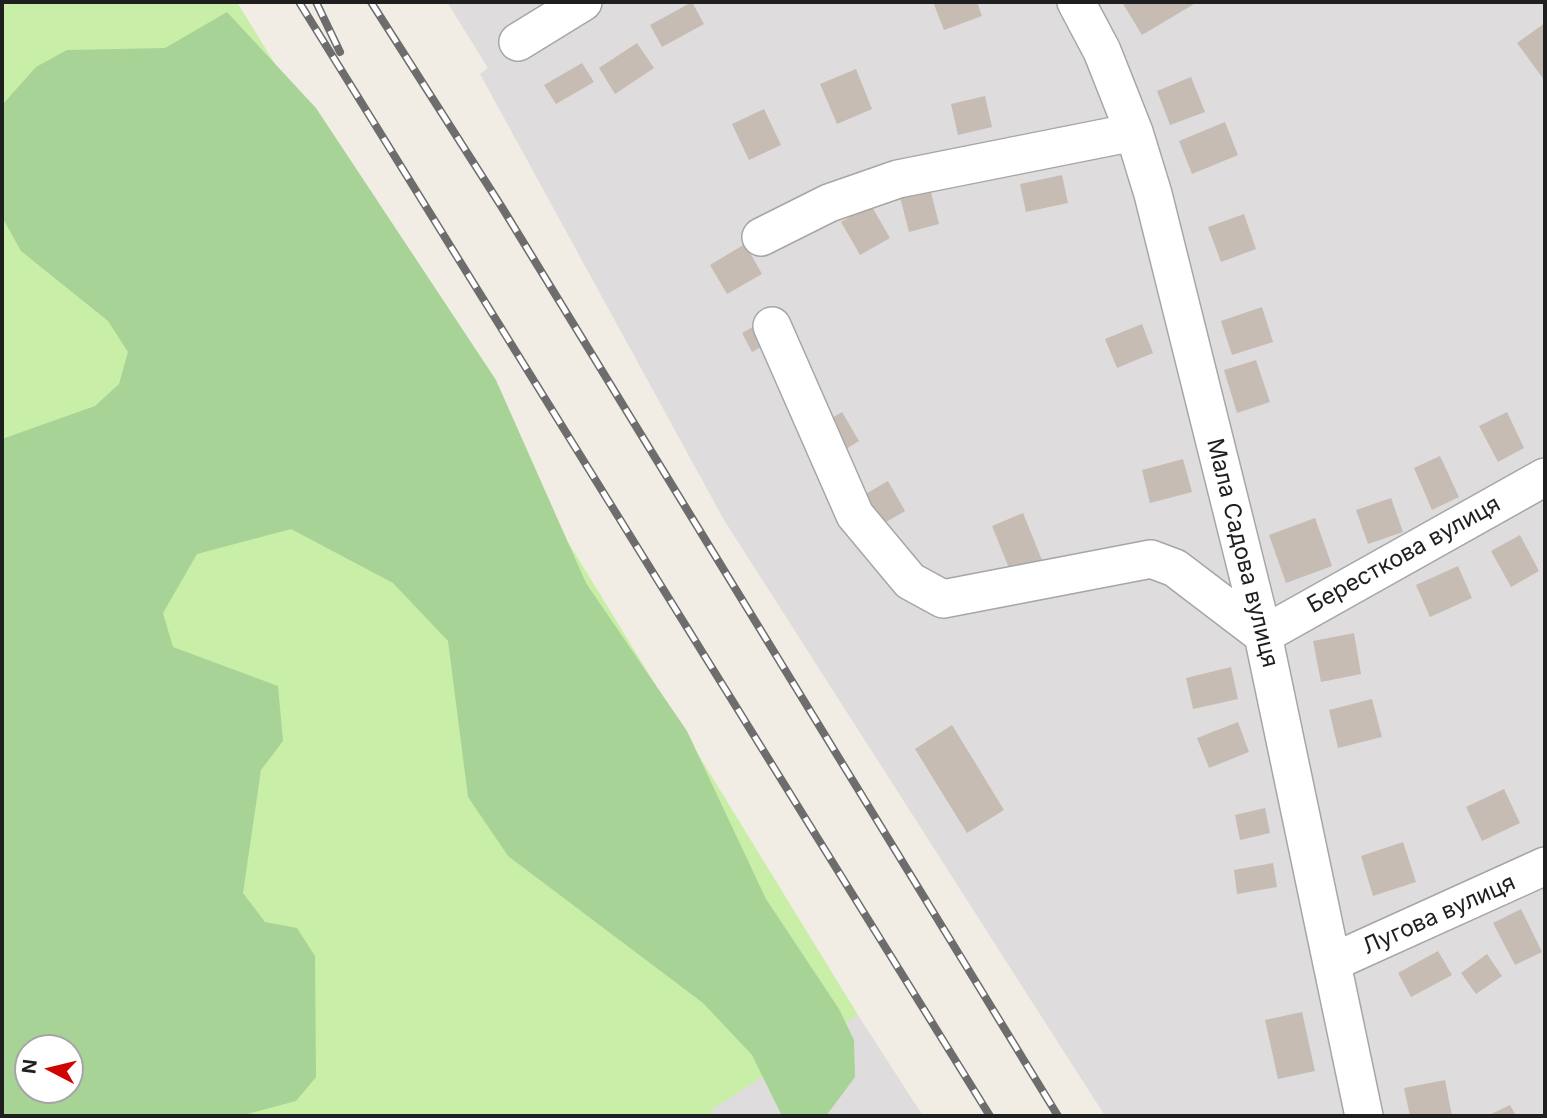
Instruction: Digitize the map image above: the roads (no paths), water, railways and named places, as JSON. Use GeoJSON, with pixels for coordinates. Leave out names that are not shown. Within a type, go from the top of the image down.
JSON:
{"type":"FeatureCollection","features":[{"type":"Feature","properties":{"kind":"street"},"geometry":{"type":"LineString","coordinates":[[518,42],[583,2]]}},
{"type":"Feature","properties":{"kind":"street","name":"Мала Садова вулиця"},"geometry":{"type":"LineString","coordinates":[[1076,2],[1102,51],[1134,132],[1153,194],[1263,635],[1364,1116]]}},
{"type":"Feature","properties":{"kind":"street"},"geometry":{"type":"LineString","coordinates":[[761,237],[829,203],[898,179],[1134,132]]}},
{"type":"Feature","properties":{"kind":"street"},"geometry":{"type":"LineString","coordinates":[[772,326],[855,514],[910,581],[943,599],[1151,559],[1175,568],[1263,635]]}},
{"type":"Feature","properties":{"kind":"street","name":"Бересткова вулиця"},"geometry":{"type":"LineString","coordinates":[[1263,635],[1545,477]]}},
{"type":"Feature","properties":{"kind":"street","name":"Лугова вулиця"},"geometry":{"type":"LineString","coordinates":[[1333,962],[1545,866]]}},
{"type":"Feature","properties":{"kind":"railway"},"geometry":{"type":"LineString","coordinates":[[299,2],[990,1116]]}},
{"type":"Feature","properties":{"kind":"railway"},"geometry":{"type":"LineString","coordinates":[[316,2],[340,52]]}},
{"type":"Feature","properties":{"kind":"railway"},"geometry":{"type":"LineString","coordinates":[[371,2],[503,209],[1058,1116]]}}]}
